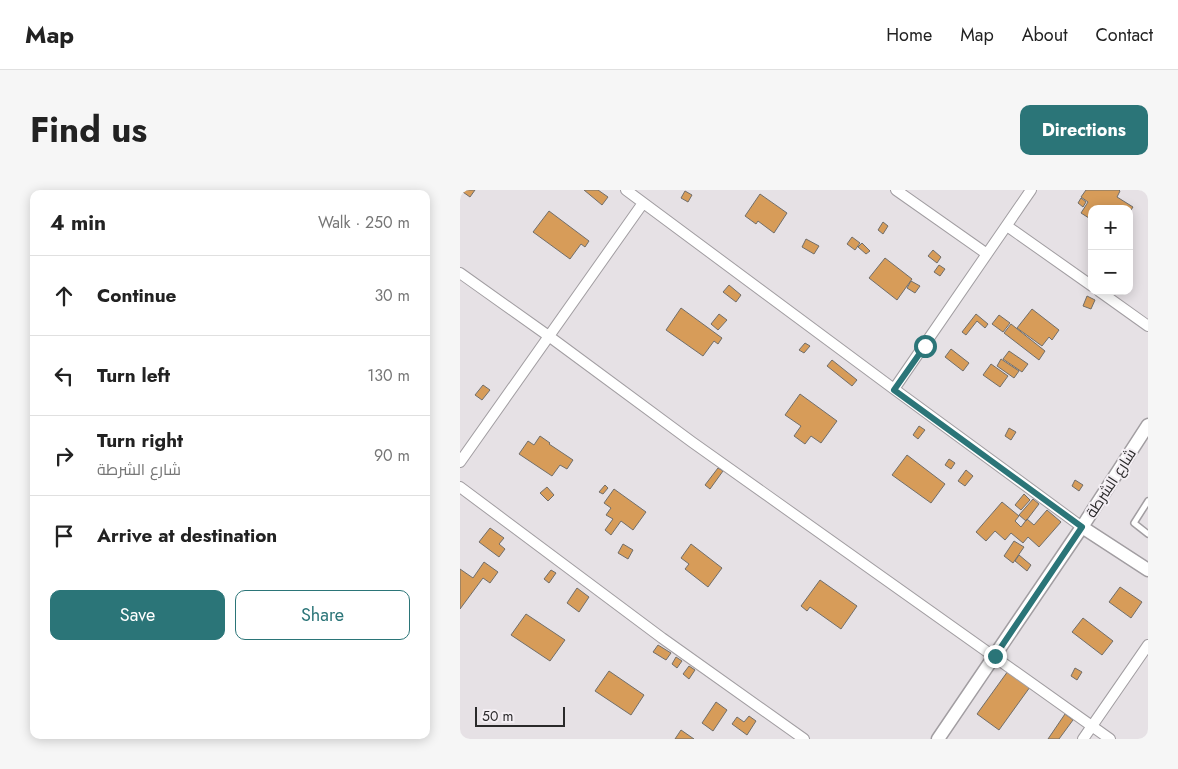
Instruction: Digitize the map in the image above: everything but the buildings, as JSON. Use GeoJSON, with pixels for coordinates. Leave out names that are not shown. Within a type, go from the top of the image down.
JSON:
{"type":"FeatureCollection","features":[{"type":"Feature","properties":{"kind":"street"},"geometry":{"type":"LineString","coordinates":[[626,190],[894,390],[1082,527],[1148,570]]}},
{"type":"Feature","properties":{"kind":"street"},"geometry":{"type":"LineString","coordinates":[[896,190],[987,254]]}},
{"type":"Feature","properties":{"kind":"street"},"geometry":{"type":"LineString","coordinates":[[894,390],[1031,190]]}},
{"type":"Feature","properties":{"kind":"street"},"geometry":{"type":"LineString","coordinates":[[460,462],[643,203]]}},
{"type":"Feature","properties":{"kind":"street"},"geometry":{"type":"LineString","coordinates":[[1007,226],[1088,283]]}},
{"type":"Feature","properties":{"kind":"street"},"geometry":{"type":"LineString","coordinates":[[460,273],[692,442],[1110,739]]}},
{"type":"Feature","properties":{"kind":"street"},"geometry":{"type":"LineString","coordinates":[[1105,295],[1148,326]]}},
{"type":"Feature","properties":{"kind":"street","name":"شارع الشرطة"},"geometry":{"type":"LineString","coordinates":[[938,739],[1082,527],[1148,425]]}},
{"type":"Feature","properties":{"kind":"street"},"geometry":{"type":"LineString","coordinates":[[460,488],[662,638],[804,739]]}},
{"type":"Feature","properties":{"kind":"street"},"geometry":{"type":"LineString","coordinates":[[1083,739],[1148,645]]}},
{"type":"Feature","properties":{"kind":"lane"},"geometry":{"type":"LineString","coordinates":[[1148,501],[1134,523],[1148,534]]}},
{"type":"Feature","properties":{"kind":"route"},"geometry":{"type":"LineString","coordinates":[[925,346],[894,390],[1082,527],[995,656]]}}]}
